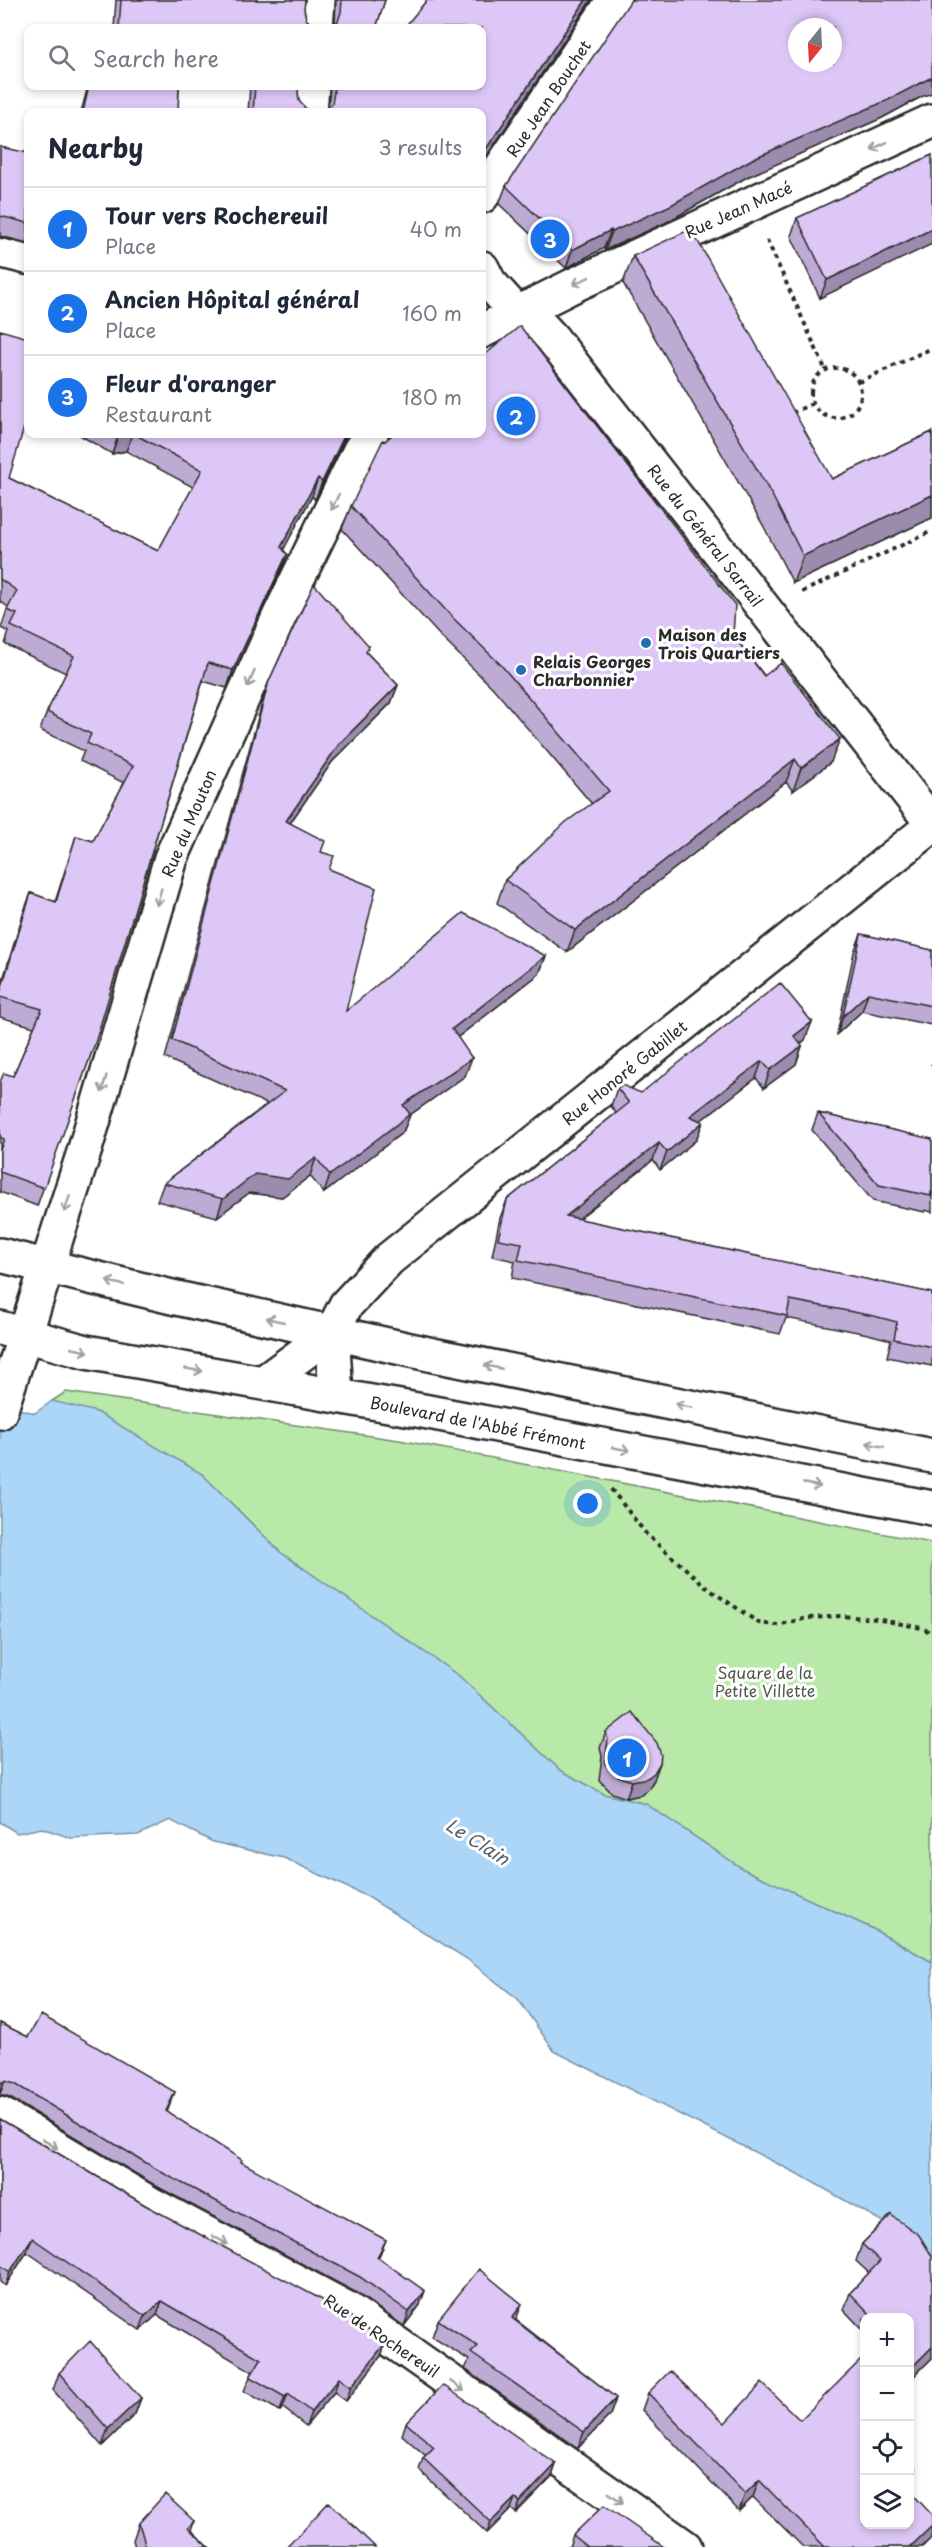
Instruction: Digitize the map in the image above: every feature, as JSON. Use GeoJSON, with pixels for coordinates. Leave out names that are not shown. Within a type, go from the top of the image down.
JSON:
{"type":"FeatureCollection","features":[{"type":"Feature","properties":{"kind":"street"},"geometry":{"type":"LineString","coordinates":[[316,24],[318,0]]}},
{"type":"Feature","properties":{"kind":"street","name":"Rue Jean Bouchet"},"geometry":{"type":"LineString","coordinates":[[486,190],[614,0]]}},
{"type":"Feature","properties":{"kind":"street"},"geometry":{"type":"LineString","coordinates":[[309,108],[312,90]]}},
{"type":"Feature","properties":{"kind":"street","name":"Rue Jean Macé"},"geometry":{"type":"LineString","coordinates":[[486,329],[932,121]]}},
{"type":"Feature","properties":{"kind":"street"},"geometry":{"type":"LineString","coordinates":[[486,276],[517,313]]}},
{"type":"Feature","properties":{"kind":"street","name":"Rue du Général Sarrail"},"geometry":{"type":"LineString","coordinates":[[517,313],[539,324],[552,339],[932,825]]}},
{"type":"Feature","properties":{"kind":"street","name":"Rue du Mouton"},"geometry":{"type":"LineString","coordinates":[[2,1407],[12,1332],[47,1268],[85,1149],[171,858],[279,617],[360,450],[368,438]]}},
{"type":"Feature","properties":{"kind":"street","name":"Rue Honoré Gabillet"},"geometry":{"type":"LineString","coordinates":[[332,1332],[346,1305],[389,1259],[932,825]]}},
{"type":"Feature","properties":{"kind":"street"},"geometry":{"type":"LineString","coordinates":[[0,1255],[47,1268],[433,1355],[932,1456]]}},
{"type":"Feature","properties":{"kind":"street","name":"Boulevard de l'Abbé Frémont"},"geometry":{"type":"LineString","coordinates":[[12,1332],[86,1352],[336,1395],[932,1508]]}},
{"type":"Feature","properties":{"kind":"street"},"geometry":{"type":"LineString","coordinates":[[264,1382],[332,1332]]}},
{"type":"Feature","properties":{"kind":"street"},"geometry":{"type":"LineString","coordinates":[[332,1332],[336,1395]]}},
{"type":"Feature","properties":{"kind":"street","name":"Rue de Rochereuil"},"geometry":{"type":"LineString","coordinates":[[0,2114],[149,2203],[346,2307],[685,2547]]}},
{"type":"Feature","properties":{"kind":"lane"},"geometry":{"type":"LineString","coordinates":[[0,253],[24,259]]}},
{"type":"Feature","properties":{"kind":"path"},"geometry":{"type":"LineString","coordinates":[[777,264],[826,371]]}},
{"type":"Feature","properties":{"kind":"path"},"geometry":{"type":"LineString","coordinates":[[858,382],[932,348]]}},
{"type":"Feature","properties":{"kind":"path"},"geometry":{"type":"LineString","coordinates":[[841,368],[854,376],[858,382],[861,389],[858,405],[847,415],[832,417],[818,410],[814,403],[812,388],[815,381],[826,371],[841,368]]}},
{"type":"Feature","properties":{"kind":"path"},"geometry":{"type":"LineString","coordinates":[[789,415],[814,403]]}},
{"type":"Feature","properties":{"kind":"path"},"geometry":{"type":"LineString","coordinates":[[814,587],[932,531]]}},
{"type":"Feature","properties":{"kind":"path"},"geometry":{"type":"LineString","coordinates":[[603,1482],[647,1535],[710,1590],[759,1623],[777,1625],[808,1618],[842,1616],[876,1619],[932,1632]]}},
{"type":"Feature","properties":{"kind":"green space","name":"Square de la Petite Villette"},"geometry":{"type":"Polygon","coordinates":[[[66,1392],[399,1440],[932,1543],[932,1962],[871,1928],[743,1869],[646,1804],[604,1794],[560,1770],[459,1676],[280,1552],[202,1474],[52,1401],[66,1392]]]}},
{"type":"Feature","properties":{"kind":"water","name":"Le Clain"},"geometry":{"type":"Polygon","coordinates":[[[52,1401],[97,1412],[202,1474],[280,1552],[459,1676],[560,1770],[604,1794],[646,1804],[743,1869],[871,1928],[932,1962],[932,2258],[920,2243],[802,2176],[554,2051],[518,1999],[467,1959],[368,1897],[284,1858],[213,1842],[170,1820],[138,1835],[71,1838],[42,1828],[17,1833],[0,1822],[0,1405],[35,1413],[52,1401]]]}},
{"type":"Feature","properties":{"kind":"building"},"geometry":{"type":"Polygon","coordinates":[[[121,0],[305,0],[306,19],[311,24],[119,24],[121,0]]]}},
{"type":"Feature","properties":{"kind":"building"},"geometry":{"type":"Polygon","coordinates":[[[342,0],[385,0],[377,24],[334,24],[338,21],[342,0]]]}},
{"type":"Feature","properties":{"kind":"building"},"geometry":{"type":"Polygon","coordinates":[[[427,0],[586,0],[486,149],[486,108],[327,108],[332,104],[334,90],[486,90],[486,24],[407,24],[427,0]]]}},
{"type":"Feature","properties":{"kind":"building"},"geometry":{"type":"Polygon","coordinates":[[[631,0],[932,0],[932,77],[888,100],[754,158],[671,205],[612,232],[611,230],[572,250],[506,186],[631,0]]]}},
{"type":"Feature","properties":{"kind":"building"},"geometry":{"type":"Polygon","coordinates":[[[88,90],[179,90],[178,108],[84,108],[88,90]]]}},
{"type":"Feature","properties":{"kind":"building"},"geometry":{"type":"Polygon","coordinates":[[[255,90],[298,90],[299,101],[305,108],[253,108],[255,90]]]}},
{"type":"Feature","properties":{"kind":"building"},"geometry":{"type":"Polygon","coordinates":[[[0,147],[24,152],[24,222],[0,216],[0,147]]]}},
{"type":"Feature","properties":{"kind":"building"},"geometry":{"type":"Polygon","coordinates":[[[932,155],[932,229],[827,280],[797,218],[932,155]]]}},
{"type":"Feature","properties":{"kind":"building"},"geometry":{"type":"Polygon","coordinates":[[[691,229],[832,479],[932,432],[932,495],[803,556],[773,497],[633,256],[691,229]]]}},
{"type":"Feature","properties":{"kind":"building"},"geometry":{"type":"Polygon","coordinates":[[[520,326],[735,605],[733,635],[764,676],[781,663],[840,739],[801,768],[795,759],[575,930],[505,880],[566,822],[609,791],[501,665],[451,616],[351,506],[383,440],[388,438],[486,438],[486,354],[520,326]]]}},
{"type":"Feature","properties":{"kind":"building"},"geometry":{"type":"Polygon","coordinates":[[[0,330],[24,337],[24,427],[9,478],[158,551],[202,470],[142,438],[343,438],[322,482],[318,478],[281,547],[287,554],[233,670],[208,663],[96,1040],[44,1188],[0,1172],[0,1150],[4,1139],[0,1137],[0,1082],[4,1073],[13,1076],[42,1009],[0,997],[0,993],[31,893],[56,902],[76,836],[93,841],[133,766],[87,743],[91,734],[47,712],[74,656],[11,626],[17,614],[7,610],[17,591],[0,579],[0,330]]]}},
{"type":"Feature","properties":{"kind":"building"},"geometry":{"type":"Polygon","coordinates":[[[314,584],[369,646],[366,652],[398,685],[339,744],[286,821],[325,841],[321,852],[334,856],[329,869],[376,888],[346,1011],[463,913],[546,956],[452,1029],[472,1058],[403,1105],[410,1114],[330,1175],[316,1158],[288,1179],[255,1174],[223,1199],[164,1183],[285,1091],[172,1040],[269,681],[314,584]]]}},
{"type":"Feature","properties":{"kind":"building"},"geometry":{"type":"Polygon","coordinates":[[[861,934],[932,950],[932,1006],[868,993],[843,1016],[861,934]]]}},
{"type":"Feature","properties":{"kind":"building"},"geometry":{"type":"Polygon","coordinates":[[[780,983],[812,1022],[794,1036],[802,1046],[770,1070],[762,1061],[690,1116],[703,1122],[667,1152],[659,1143],[566,1216],[932,1293],[932,1347],[894,1339],[897,1322],[874,1316],[790,1300],[787,1316],[518,1260],[522,1243],[498,1239],[507,1200],[629,1103],[617,1088],[622,1085],[641,1093],[780,983]]]}},
{"type":"Feature","properties":{"kind":"building"},"geometry":{"type":"Polygon","coordinates":[[[818,1113],[932,1139],[931,1196],[879,1185],[818,1113]]]}},
{"type":"Feature","properties":{"kind":"building"},"geometry":{"type":"Polygon","coordinates":[[[632,1712],[657,1743],[661,1755],[660,1763],[654,1773],[647,1778],[632,1781],[618,1776],[605,1764],[608,1739],[606,1732],[632,1712]]]}},
{"type":"Feature","properties":{"kind":"building"},"geometry":{"type":"Polygon","coordinates":[[[41,2015],[175,2092],[166,2111],[242,2160],[241,2162],[386,2240],[377,2257],[425,2291],[409,2312],[360,2277],[163,2173],[15,2084],[5,2081],[0,2083],[0,2023],[28,2037],[41,2015]]]}},
{"type":"Feature","properties":{"kind":"building"},"geometry":{"type":"Polygon","coordinates":[[[0,2119],[145,2205],[341,2310],[386,2342],[351,2387],[339,2378],[311,2412],[288,2394],[285,2397],[250,2377],[261,2359],[162,2301],[145,2316],[32,2238],[10,2272],[0,2265],[0,2119]]]}},
{"type":"Feature","properties":{"kind":"building"},"geometry":{"type":"Polygon","coordinates":[[[891,2215],[919,2235],[932,2256],[932,2347],[914,2365],[914,2313],[869,2313],[850,2293],[880,2261],[862,2244],[891,2215]]]}},
{"type":"Feature","properties":{"kind":"building"},"geometry":{"type":"Polygon","coordinates":[[[479,2269],[522,2304],[512,2318],[616,2398],[584,2432],[471,2353],[478,2346],[438,2320],[479,2269]]]}},
{"type":"Feature","properties":{"kind":"building"},"geometry":{"type":"Polygon","coordinates":[[[90,2341],[141,2398],[108,2429],[59,2373],[90,2341]]]}},
{"type":"Feature","properties":{"kind":"building"},"geometry":{"type":"Polygon","coordinates":[[[860,2361],[860,2529],[914,2529],[914,2495],[932,2515],[932,2526],[910,2547],[825,2547],[759,2480],[745,2494],[648,2393],[670,2371],[725,2423],[762,2383],[800,2420],[860,2361]]]}},
{"type":"Feature","properties":{"kind":"building"},"geometry":{"type":"Polygon","coordinates":[[[443,2385],[556,2464],[520,2502],[515,2498],[491,2522],[423,2458],[434,2447],[406,2423],[443,2385]]]}},
{"type":"Feature","properties":{"kind":"building"},"geometry":{"type":"Polygon","coordinates":[[[165,2494],[194,2521],[188,2528],[209,2547],[146,2547],[139,2523],[165,2494]]]}},
{"type":"Feature","properties":{"kind":"building"},"geometry":{"type":"Polygon","coordinates":[[[329,2502],[375,2547],[287,2547],[329,2502]]]}},
{"type":"Feature","properties":{"kind":"building"},"geometry":{"type":"Polygon","coordinates":[[[604,2505],[664,2547],[588,2547],[573,2535],[604,2505]]]}},
{"type":"Feature","properties":{"kind":"place","name":"Fleur d'oranger"},"geometry":{"type":"Point","coordinates":[550,239]}},
{"type":"Feature","properties":{"kind":"place","name":"Ancien Hôpital général"},"geometry":{"type":"Point","coordinates":[516,416]}},
{"type":"Feature","properties":{"kind":"place","name":"Maison des Trois Quartiers"},"geometry":{"type":"Point","coordinates":[646,643]}},
{"type":"Feature","properties":{"kind":"place","name":"Relais Georges Charbonnier"},"geometry":{"type":"Point","coordinates":[521,670]}},
{"type":"Feature","properties":{"kind":"place","name":"Tour vers Rochereuil"},"geometry":{"type":"Point","coordinates":[627,1758]}}]}
